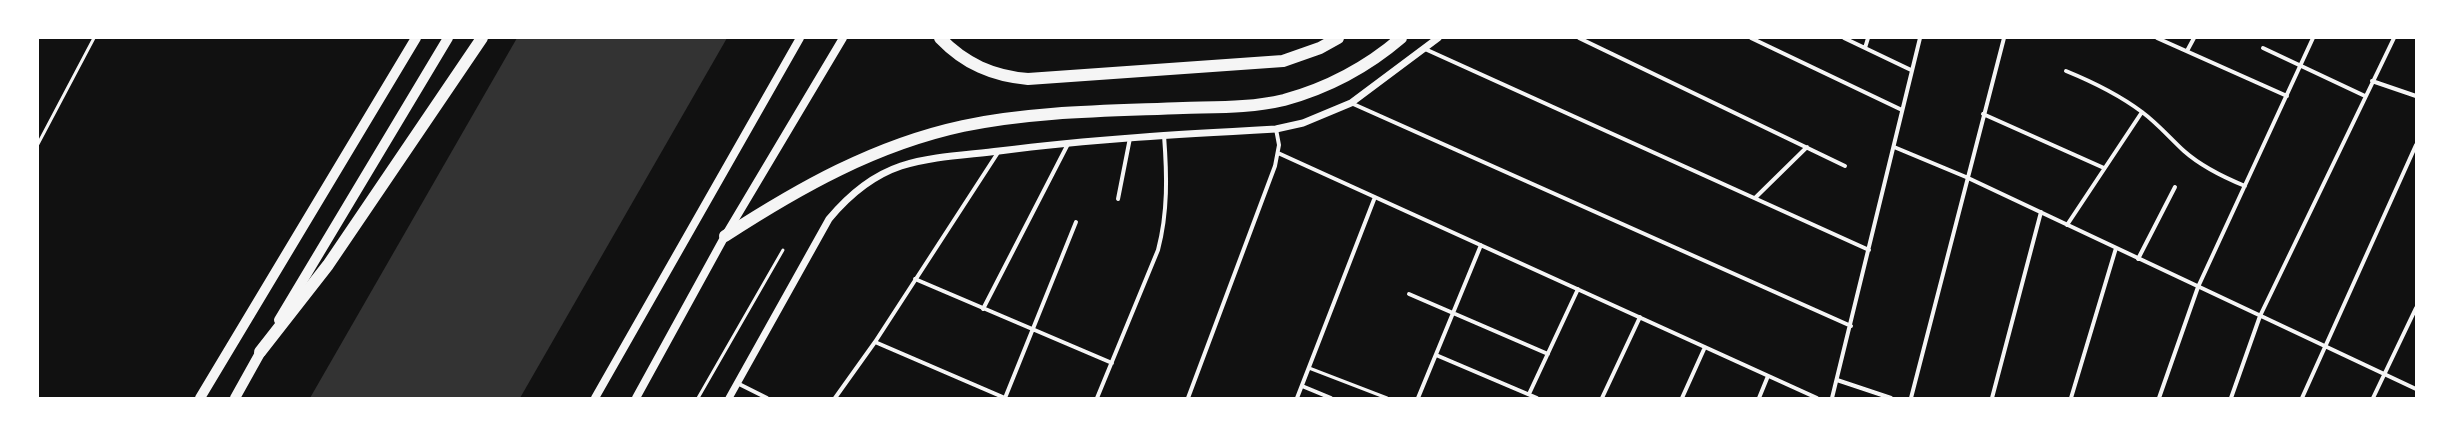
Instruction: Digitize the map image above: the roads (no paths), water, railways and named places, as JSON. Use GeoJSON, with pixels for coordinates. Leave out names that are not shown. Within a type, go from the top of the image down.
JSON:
{"type":"FeatureCollection","features":[{"type":"Feature","properties":{"kind":"highway"},"geometry":{"type":"LineString","coordinates":[[260,352],[328,264],[482,38]]}},
{"type":"Feature","properties":{"kind":"highway"},"geometry":{"type":"LineString","coordinates":[[940,38],[963,58],[978,67],[994,74],[1028,79],[1284,61],[1320,48],[1338,38]]}},
{"type":"Feature","properties":{"kind":"highway"},"geometry":{"type":"LineString","coordinates":[[724,236],[782,199],[831,173],[874,154],[918,138],[964,126],[1010,119],[1104,112],[1247,105],[1282,100],[1309,92],[1342,79],[1383,53],[1401,38]]}},
{"type":"Feature","properties":{"kind":"main road"},"geometry":{"type":"LineString","coordinates":[[200,398],[416,38]]}},
{"type":"Feature","properties":{"kind":"main road"},"geometry":{"type":"LineString","coordinates":[[234,398],[448,38]]}},
{"type":"Feature","properties":{"kind":"main road"},"geometry":{"type":"LineString","coordinates":[[595,398],[800,38]]}},
{"type":"Feature","properties":{"kind":"main road"},"geometry":{"type":"LineString","coordinates":[[636,398],[724,236],[843,38]]}},
{"type":"Feature","properties":{"kind":"street"},"geometry":{"type":"LineString","coordinates":[[729,398],[829,219],[850,197],[880,175],[901,166],[922,161],[1070,142],[1276,129],[1303,123],[1351,103],[1438,38]]}},
{"type":"Feature","properties":{"kind":"street"},"geometry":{"type":"LineString","coordinates":[[1579,38],[1846,166]]}},
{"type":"Feature","properties":{"kind":"street"},"geometry":{"type":"LineString","coordinates":[[1751,38],[1902,110]]}},
{"type":"Feature","properties":{"kind":"street"},"geometry":{"type":"LineString","coordinates":[[1844,38],[1911,70]]}},
{"type":"Feature","properties":{"kind":"street"},"geometry":{"type":"LineString","coordinates":[[1865,48],[1868,38]]}},
{"type":"Feature","properties":{"kind":"street"},"geometry":{"type":"LineString","coordinates":[[1832,398],[1851,326],[1911,70],[1920,38]]}},
{"type":"Feature","properties":{"kind":"street"},"geometry":{"type":"LineString","coordinates":[[1911,398],[1966,177],[2004,38]]}},
{"type":"Feature","properties":{"kind":"street"},"geometry":{"type":"LineString","coordinates":[[2157,38],[2287,96]]}},
{"type":"Feature","properties":{"kind":"street"},"geometry":{"type":"LineString","coordinates":[[2187,51],[2194,38]]}},
{"type":"Feature","properties":{"kind":"street"},"geometry":{"type":"LineString","coordinates":[[2159,398],[2198,288],[2313,38]]}},
{"type":"Feature","properties":{"kind":"street"},"geometry":{"type":"LineString","coordinates":[[2231,398],[2260,316],[2394,38]]}},
{"type":"Feature","properties":{"kind":"street"},"geometry":{"type":"LineString","coordinates":[[2262,48],[2365,96]]}},
{"type":"Feature","properties":{"kind":"street"},"geometry":{"type":"LineString","coordinates":[[1425,49],[1868,250]]}},
{"type":"Feature","properties":{"kind":"street"},"geometry":{"type":"LineString","coordinates":[[2066,71],[2106,88],[2142,112],[2202,164],[2219,176],[2245,186]]}},
{"type":"Feature","properties":{"kind":"street"},"geometry":{"type":"LineString","coordinates":[[2372,81],[2416,96]]}},
{"type":"Feature","properties":{"kind":"street"},"geometry":{"type":"LineString","coordinates":[[1351,103],[1851,326]]}},
{"type":"Feature","properties":{"kind":"street"},"geometry":{"type":"LineString","coordinates":[[2067,225],[2142,112]]}},
{"type":"Feature","properties":{"kind":"street"},"geometry":{"type":"LineString","coordinates":[[1983,114],[2104,168]]}},
{"type":"Feature","properties":{"kind":"street"},"geometry":{"type":"LineString","coordinates":[[1188,398],[1278,153],[1276,129]]}},
{"type":"Feature","properties":{"kind":"street"},"geometry":{"type":"LineString","coordinates":[[1097,398],[1158,250],[1167,194],[1164,135]]}},
{"type":"Feature","properties":{"kind":"street"},"geometry":{"type":"LineString","coordinates":[[1118,199],[1130,138]]}},
{"type":"Feature","properties":{"kind":"street"},"geometry":{"type":"LineString","coordinates":[[983,308],[1070,142]]}},
{"type":"Feature","properties":{"kind":"street"},"geometry":{"type":"LineString","coordinates":[[2302,398],[2324,345],[2416,144]]}},
{"type":"Feature","properties":{"kind":"street"},"geometry":{"type":"LineString","coordinates":[[1894,146],[1966,177],[2198,288],[2324,345],[2416,389]]}},
{"type":"Feature","properties":{"kind":"street"},"geometry":{"type":"LineString","coordinates":[[1755,198],[1807,147]]}},
{"type":"Feature","properties":{"kind":"street"},"geometry":{"type":"LineString","coordinates":[[835,398],[875,342],[999,151]]}},
{"type":"Feature","properties":{"kind":"street"},"geometry":{"type":"LineString","coordinates":[[1278,153],[1817,398]]}},
{"type":"Feature","properties":{"kind":"street"},"geometry":{"type":"LineString","coordinates":[[2138,259],[2175,187]]}},
{"type":"Feature","properties":{"kind":"street"},"geometry":{"type":"LineString","coordinates":[[1297,398],[1375,197]]}},
{"type":"Feature","properties":{"kind":"street"},"geometry":{"type":"LineString","coordinates":[[1992,398],[2041,212]]}},
{"type":"Feature","properties":{"kind":"street"},"geometry":{"type":"LineString","coordinates":[[875,342],[1005,398],[1076,222]]}},
{"type":"Feature","properties":{"kind":"street"},"geometry":{"type":"LineString","coordinates":[[1418,398],[1481,245]]}},
{"type":"Feature","properties":{"kind":"street"},"geometry":{"type":"LineString","coordinates":[[2071,398],[2116,248]]}},
{"type":"Feature","properties":{"kind":"street"},"geometry":{"type":"LineString","coordinates":[[915,279],[1112,363]]}},
{"type":"Feature","properties":{"kind":"street"},"geometry":{"type":"LineString","coordinates":[[1528,394],[1578,289]]}},
{"type":"Feature","properties":{"kind":"street"},"geometry":{"type":"LineString","coordinates":[[1409,294],[1548,354]]}},
{"type":"Feature","properties":{"kind":"street"},"geometry":{"type":"LineString","coordinates":[[2373,398],[2416,308]]}},
{"type":"Feature","properties":{"kind":"street"},"geometry":{"type":"LineString","coordinates":[[1602,398],[1640,317]]}},
{"type":"Feature","properties":{"kind":"street"},"geometry":{"type":"LineString","coordinates":[[1682,398],[1705,347]]}},
{"type":"Feature","properties":{"kind":"street"},"geometry":{"type":"LineString","coordinates":[[1436,355],[1537,398]]}},
{"type":"Feature","properties":{"kind":"street"},"geometry":{"type":"LineString","coordinates":[[1759,398],[1768,376]]}},
{"type":"Feature","properties":{"kind":"street"},"geometry":{"type":"LineString","coordinates":[[1837,380],[1891,398]]}},
{"type":"Feature","properties":{"kind":"street"},"geometry":{"type":"LineString","coordinates":[[737,383],[767,398]]}},
{"type":"Feature","properties":{"kind":"street"},"geometry":{"type":"LineString","coordinates":[[1302,386],[1331,398]]}},
{"type":"Feature","properties":{"kind":"lane"},"geometry":{"type":"LineString","coordinates":[[38,144],[94,38]]}},
{"type":"Feature","properties":{"kind":"lane"},"geometry":{"type":"LineString","coordinates":[[698,398],[783,250]]}},
{"type":"Feature","properties":{"kind":"lane"},"geometry":{"type":"LineString","coordinates":[[1309,368],[1387,398]]}}]}
